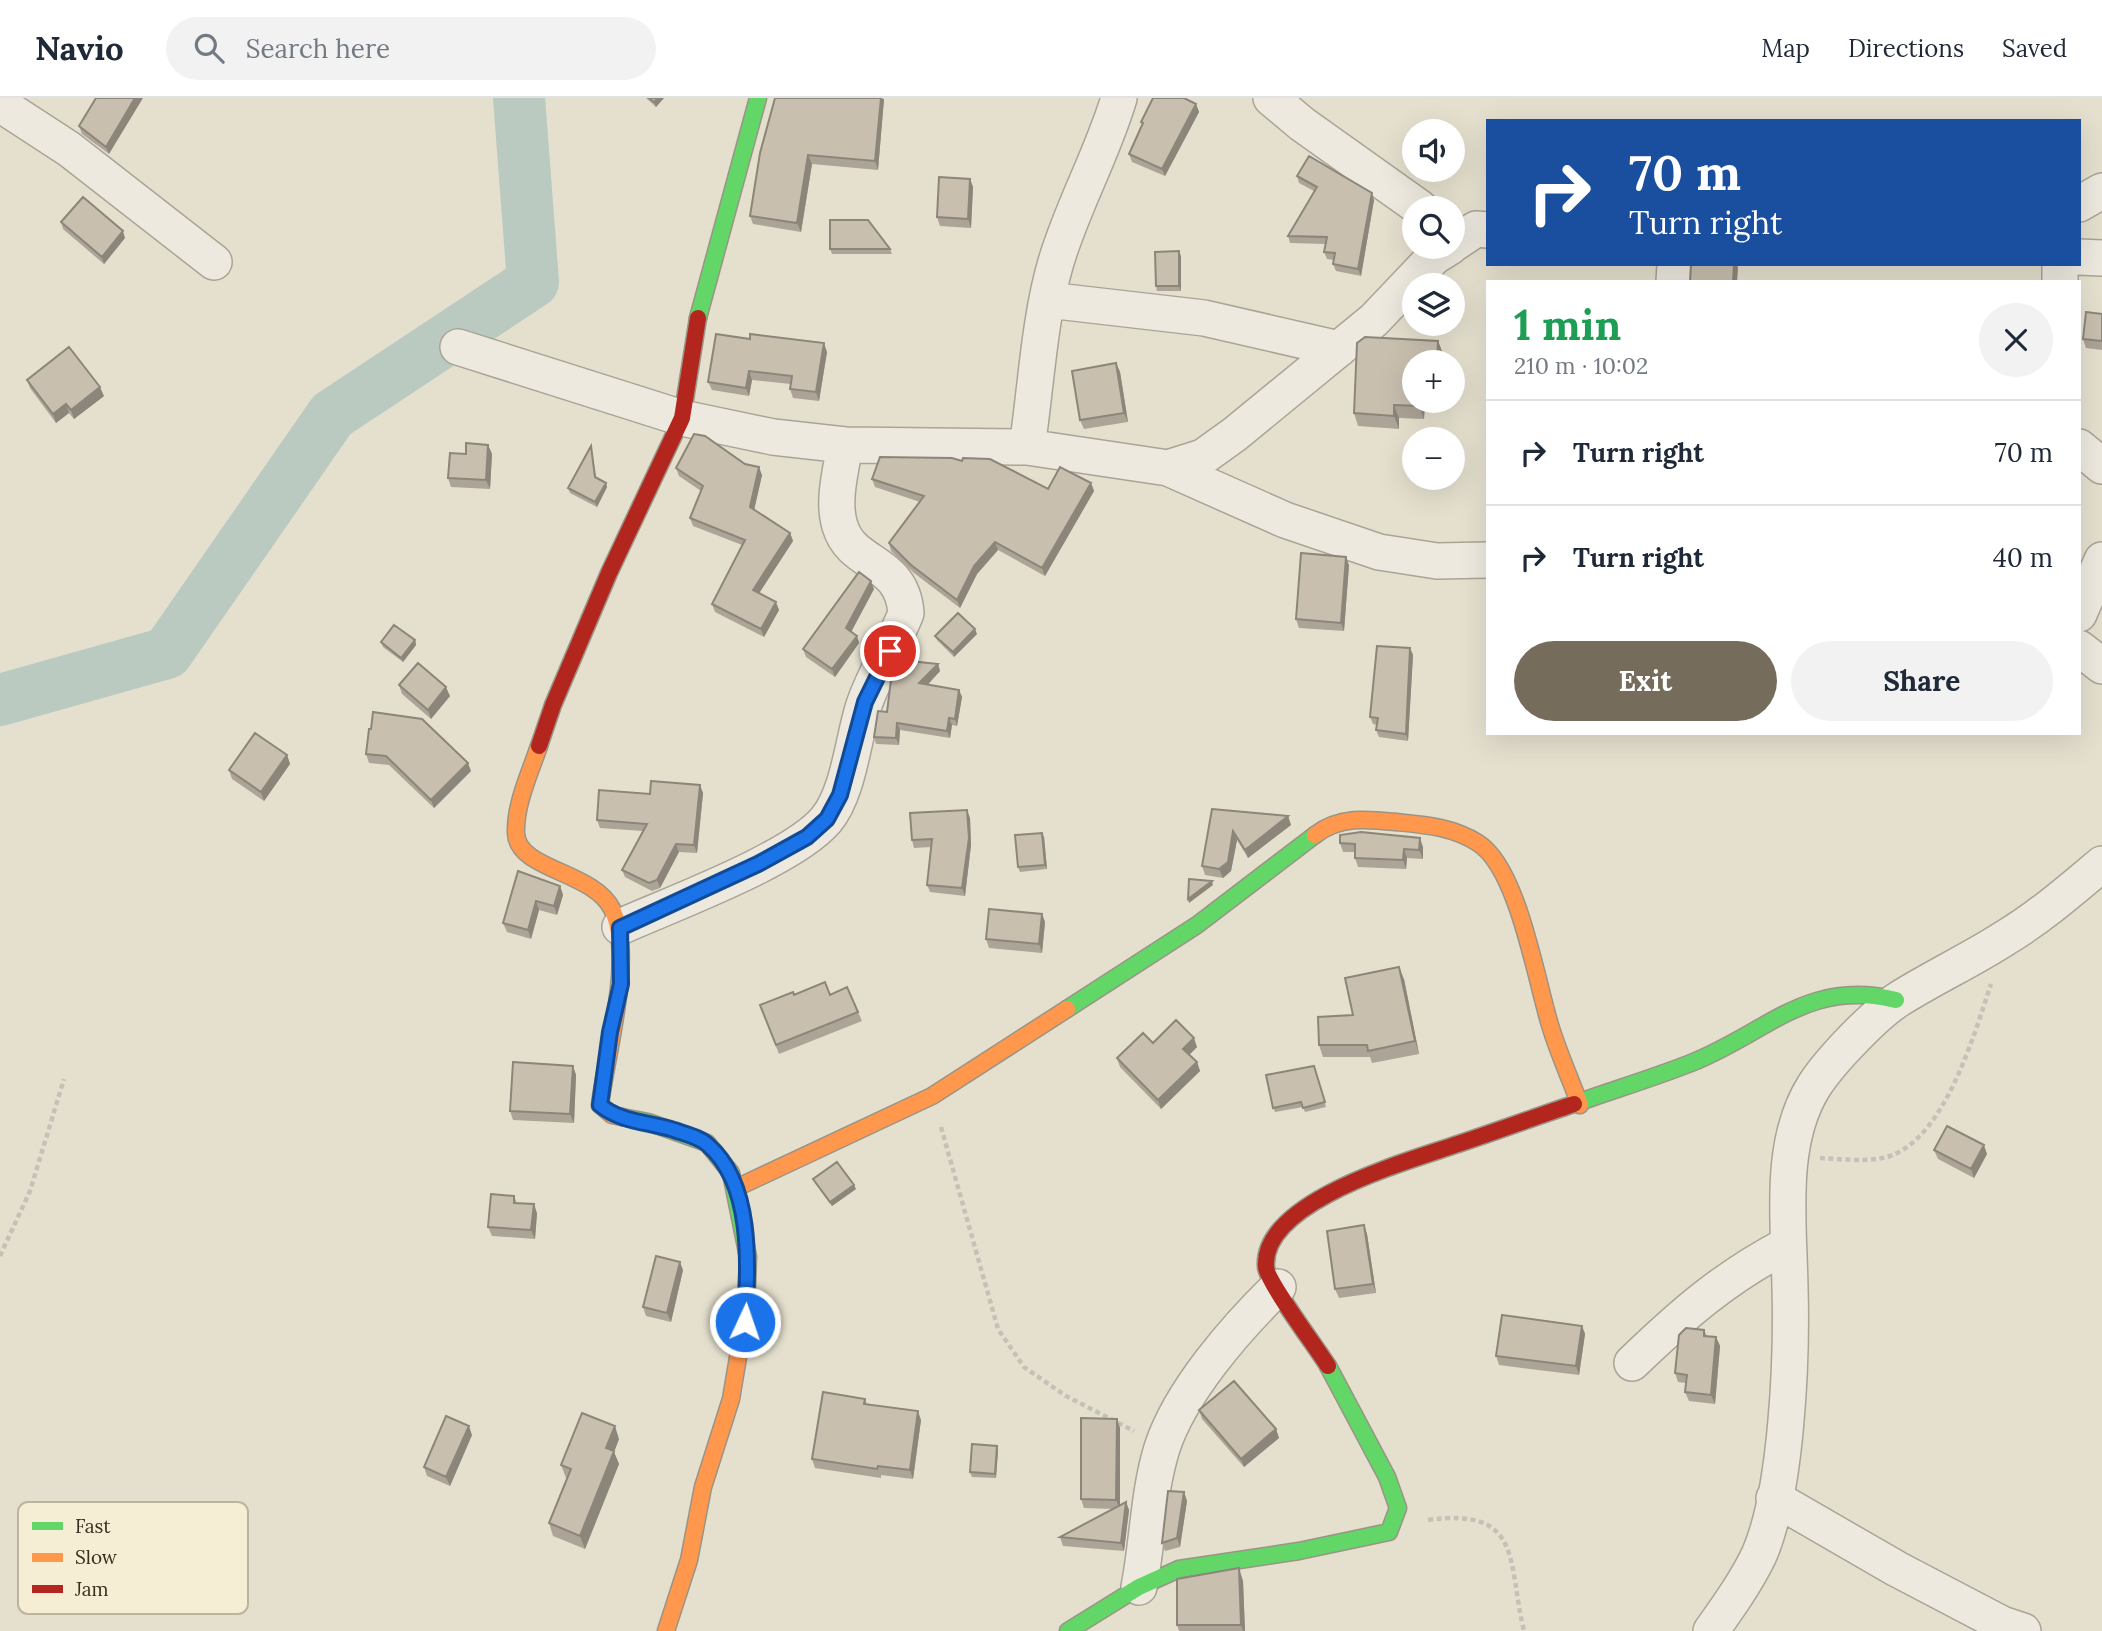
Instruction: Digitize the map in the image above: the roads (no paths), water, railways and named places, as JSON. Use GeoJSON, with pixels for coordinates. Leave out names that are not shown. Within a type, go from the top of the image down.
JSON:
{"type":"FeatureCollection","features":[{"type":"Feature","properties":{"kind":"street"},"geometry":{"type":"LineString","coordinates":[[666,1631],[689,1560],[703,1487],[731,1399],[745,1322],[748,1257],[736,1188],[731,1173],[707,1143],[648,1122],[612,1115],[600,1105],[610,1032],[621,984],[620,928],[613,909],[600,892],[527,856],[518,845],[516,832],[522,798],[554,705],[609,573],[682,418],[699,314],[758,98]]}},
{"type":"Feature","properties":{"kind":"street"},"geometry":{"type":"LineString","coordinates":[[1027,447],[1048,300],[1071,214],[1102,151],[1119,98]]}},
{"type":"Feature","properties":{"kind":"street"},"geometry":{"type":"LineString","coordinates":[[1271,98],[1302,124],[1403,196]]}},
{"type":"Feature","properties":{"kind":"street"},"geometry":{"type":"LineString","coordinates":[[1,101],[69,149],[214,262]]}},
{"type":"Feature","properties":{"kind":"street"},"geometry":{"type":"LineString","coordinates":[[2081,203],[2102,191]]}},
{"type":"Feature","properties":{"kind":"street"},"geometry":{"type":"LineString","coordinates":[[2081,257],[2102,258]]}},
{"type":"Feature","properties":{"kind":"street"},"geometry":{"type":"LineString","coordinates":[[1168,468],[1203,457],[1374,320],[1432,259]]}},
{"type":"Feature","properties":{"kind":"street"},"geometry":{"type":"LineString","coordinates":[[1048,300],[1204,318],[1339,349]]}},
{"type":"Feature","properties":{"kind":"street"},"geometry":{"type":"LineString","coordinates":[[458,347],[682,418],[773,437],[845,445],[1027,447],[1168,468],[1286,520],[1379,552],[1437,561],[1486,560]]}},
{"type":"Feature","properties":{"kind":"street"},"geometry":{"type":"LineString","coordinates":[[620,928],[758,864],[807,837],[827,819],[840,795],[865,702],[906,613],[905,600],[897,581],[852,546],[839,524],[838,491],[845,445]]}},
{"type":"Feature","properties":{"kind":"street"},"geometry":{"type":"LineString","coordinates":[[2081,449],[2102,466]]}},
{"type":"Feature","properties":{"kind":"street"},"geometry":{"type":"LineString","coordinates":[[2081,609],[2102,560]]}},
{"type":"Feature","properties":{"kind":"street"},"geometry":{"type":"LineString","coordinates":[[2081,650],[2102,666]]}},
{"type":"Feature","properties":{"kind":"street"},"geometry":{"type":"LineString","coordinates":[[736,1188],[932,1096],[1197,925],[1329,824],[1364,819],[1443,827],[1480,844],[1499,864],[1524,927],[1550,1026],[1580,1104]]}},
{"type":"Feature","properties":{"kind":"street"},"geometry":{"type":"LineString","coordinates":[[1710,1631],[1741,1587],[1759,1553],[1774,1498],[1786,1419],[1790,1288],[1787,1245],[1791,1157],[1799,1112],[1815,1084],[1841,1053],[1896,1000],[2007,938],[2102,864]]}},
{"type":"Feature","properties":{"kind":"street"},"geometry":{"type":"LineString","coordinates":[[1068,1631],[1139,1587],[1179,1570],[1299,1551],[1388,1532],[1393,1526],[1398,1508],[1387,1476],[1354,1409],[1266,1271],[1266,1250],[1282,1227],[1326,1196],[1393,1167],[1692,1063],[1740,1041],[1791,1009],[1825,995],[1870,992],[1896,1000]]}},
{"type":"Feature","properties":{"kind":"street"},"geometry":{"type":"LineString","coordinates":[[1632,1363],[1708,1293],[1750,1265],[1787,1245]]}},
{"type":"Feature","properties":{"kind":"street"},"geometry":{"type":"LineString","coordinates":[[1139,1587],[1147,1545],[1152,1494],[1163,1446],[1186,1402],[1223,1345],[1278,1287]]}},
{"type":"Feature","properties":{"kind":"street"},"geometry":{"type":"LineString","coordinates":[[1774,1498],[2008,1629]]}},
{"type":"Feature","properties":{"kind":"waterway"},"geometry":{"type":"LineString","coordinates":[[0,700],[167,653],[332,415],[533,282],[519,98]]}}]}
